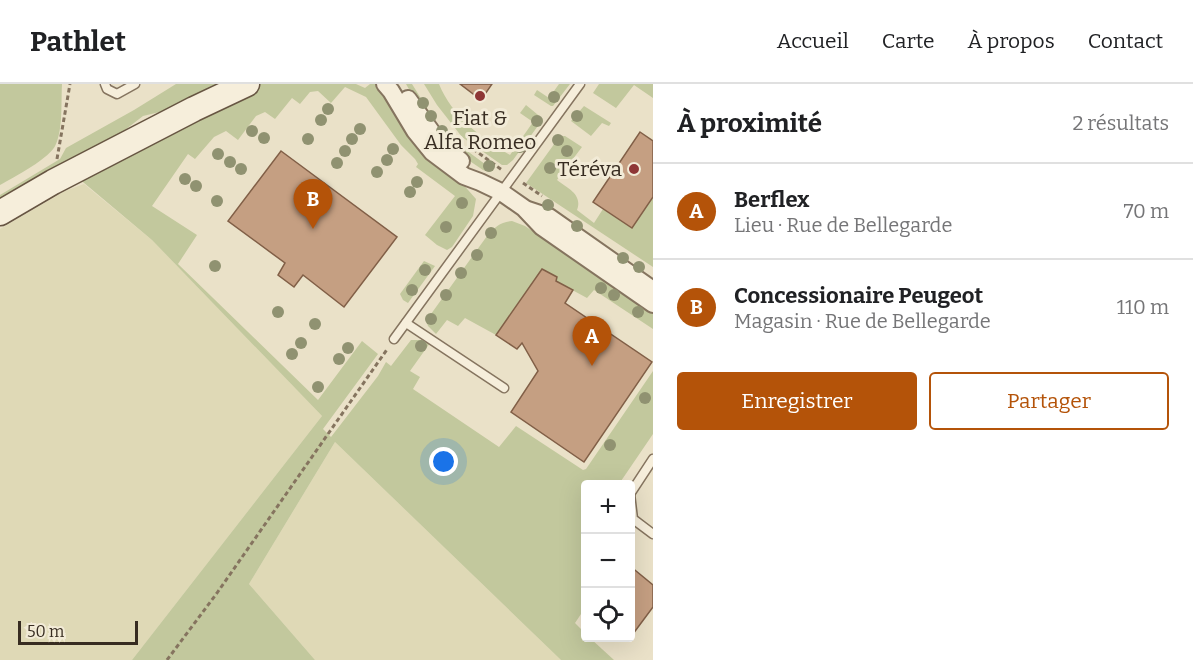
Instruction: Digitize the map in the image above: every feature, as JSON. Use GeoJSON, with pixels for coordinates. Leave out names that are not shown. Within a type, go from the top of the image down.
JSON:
{"type":"FeatureCollection","features":[{"type":"Feature","properties":{"kind":"street"},"geometry":{"type":"LineString","coordinates":[[194,110],[230,84]]}},
{"type":"Feature","properties":{"kind":"street"},"geometry":{"type":"LineString","coordinates":[[0,213],[53,182],[248,84]]}},
{"type":"Feature","properties":{"kind":"street"},"geometry":{"type":"LineString","coordinates":[[384,84],[432,152],[464,176],[501,192],[524,208],[542,227],[653,304]]}},
{"type":"Feature","properties":{"kind":"street"},"geometry":{"type":"LineString","coordinates":[[399,84],[420,118],[438,141],[469,168],[480,182]]}},
{"type":"Feature","properties":{"kind":"street"},"geometry":{"type":"LineString","coordinates":[[524,208],[549,217],[653,290]]}},
{"type":"Feature","properties":{"kind":"lane"},"geometry":{"type":"LineString","coordinates":[[105,84],[107,89],[117,94],[135,84]]}},
{"type":"Feature","properties":{"kind":"lane"},"geometry":{"type":"LineString","coordinates":[[394,339],[580,84]]}},
{"type":"Feature","properties":{"kind":"lane"},"geometry":{"type":"LineString","coordinates":[[406,323],[504,388]]}},
{"type":"Feature","properties":{"kind":"lane"},"geometry":{"type":"LineString","coordinates":[[635,486],[653,459]]}},
{"type":"Feature","properties":{"kind":"lane"},"geometry":{"type":"LineString","coordinates":[[635,520],[653,534]]}},
{"type":"Feature","properties":{"kind":"path"},"geometry":{"type":"LineString","coordinates":[[53,182],[70,84]]}},
{"type":"Feature","properties":{"kind":"path"},"geometry":{"type":"LineString","coordinates":[[469,147],[550,202]]}},
{"type":"Feature","properties":{"kind":"path"},"geometry":{"type":"LineString","coordinates":[[167,660],[217,593],[394,339]]}},
{"type":"Feature","properties":{"kind":"shaded area"},"geometry":{"type":"Polygon","coordinates":[[[84,184],[152,240],[322,416],[132,660],[0,660],[0,229],[65,191],[84,184]]]}},
{"type":"Feature","properties":{"kind":"shaded area"},"geometry":{"type":"Polygon","coordinates":[[[335,442],[561,660],[315,660],[249,584],[335,442]]]}},
{"type":"Feature","properties":{"kind":"green space"},"geometry":{"type":"Polygon","coordinates":[[[0,84],[62,84],[60,130],[53,149],[31,167],[0,185],[0,84]]]}},
{"type":"Feature","properties":{"kind":"green space"},"geometry":{"type":"Polygon","coordinates":[[[176,84],[216,84],[168,110],[143,116],[121,133],[0,204],[0,195],[60,159],[66,148],[176,84]]]}},
{"type":"Feature","properties":{"kind":"green space"},"geometry":{"type":"Polygon","coordinates":[[[260,84],[356,84],[365,88],[370,84],[377,84],[476,199],[473,216],[452,247],[447,250],[425,235],[455,196],[416,167],[418,164],[415,159],[401,145],[366,97],[345,87],[331,103],[318,91],[310,92],[300,104],[292,98],[275,119],[265,112],[256,116],[238,140],[226,131],[214,137],[195,159],[188,154],[152,206],[197,235],[178,264],[318,400],[362,341],[378,354],[323,429],[331,437],[378,376],[386,362],[391,366],[411,340],[425,340],[430,343],[410,371],[420,377],[413,389],[499,447],[516,426],[583,470],[586,469],[653,371],[653,434],[622,480],[581,480],[581,614],[575,623],[581,629],[581,642],[594,642],[614,660],[561,660],[335,442],[249,584],[315,660],[132,660],[322,416],[152,240],[77,177],[210,113],[260,84]]]}},
{"type":"Feature","properties":{"kind":"green space"},"geometry":{"type":"Polygon","coordinates":[[[406,84],[412,84],[447,136],[493,170],[490,172],[483,170],[449,147],[433,131],[406,84]]]}},
{"type":"Feature","properties":{"kind":"green space"},"geometry":{"type":"Polygon","coordinates":[[[424,84],[439,84],[452,106],[469,125],[510,155],[533,122],[520,113],[526,105],[543,119],[513,160],[507,165],[502,165],[462,137],[424,84]]]}},
{"type":"Feature","properties":{"kind":"green space"},"geometry":{"type":"Polygon","coordinates":[[[559,84],[570,84],[553,106],[534,95],[537,90],[549,98],[559,84]]]}},
{"type":"Feature","properties":{"kind":"green space"},"geometry":{"type":"Polygon","coordinates":[[[599,84],[653,84],[653,98],[634,85],[616,108],[593,93],[599,84]]]}},
{"type":"Feature","properties":{"kind":"green space"},"geometry":{"type":"Polygon","coordinates":[[[584,106],[611,123],[609,126],[602,123],[591,136],[571,121],[584,106]]]}},
{"type":"Feature","properties":{"kind":"green space"},"geometry":{"type":"Polygon","coordinates":[[[560,136],[565,136],[582,147],[557,180],[576,196],[577,210],[594,223],[603,209],[632,228],[653,197],[653,267],[526,183],[560,136]]]}},
{"type":"Feature","properties":{"kind":"green space"},"geometry":{"type":"Polygon","coordinates":[[[512,221],[525,226],[653,312],[653,329],[594,290],[587,298],[555,282],[542,269],[496,335],[465,318],[458,326],[447,320],[436,334],[426,321],[487,236],[504,222],[512,221]]]}},
{"type":"Feature","properties":{"kind":"green space"},"geometry":{"type":"Polygon","coordinates":[[[424,261],[435,266],[408,303],[400,294],[424,261]]]}},
{"type":"Feature","properties":{"kind":"building","name":"Fiat & Alfa Romeo"},"geometry":{"type":"Polygon","coordinates":[[[460,84],[492,84],[481,100],[460,84]]]}},
{"type":"Feature","properties":{"kind":"building","name":"Téréva"},"geometry":{"type":"Polygon","coordinates":[[[640,132],[653,141],[653,197],[632,228],[593,202],[640,132]]]}},
{"type":"Feature","properties":{"kind":"building"},"geometry":{"type":"Polygon","coordinates":[[[281,151],[397,237],[344,307],[303,275],[294,287],[278,275],[285,263],[228,221],[281,151]]]}},
{"type":"Feature","properties":{"kind":"building"},"geometry":{"type":"Polygon","coordinates":[[[542,269],[557,277],[556,281],[573,290],[565,303],[652,362],[584,462],[511,412],[538,371],[522,343],[517,349],[496,335],[542,269]]]}},
{"type":"Feature","properties":{"kind":"building"},"geometry":{"type":"Polygon","coordinates":[[[635,570],[653,585],[653,607],[635,631],[635,570]]]}},
{"type":"Feature","properties":{"kind":"place","name":"Fiat & Alfa Romeo"},"geometry":{"type":"Point","coordinates":[480,96]}},
{"type":"Feature","properties":{"kind":"place","name":"Téréva"},"geometry":{"type":"Point","coordinates":[634,169]}},
{"type":"Feature","properties":{"kind":"place","name":"Concessionaire Peugeot"},"geometry":{"type":"Point","coordinates":[313,229]}},
{"type":"Feature","properties":{"kind":"place","name":"Berflex"},"geometry":{"type":"Point","coordinates":[592,366]}}]}
